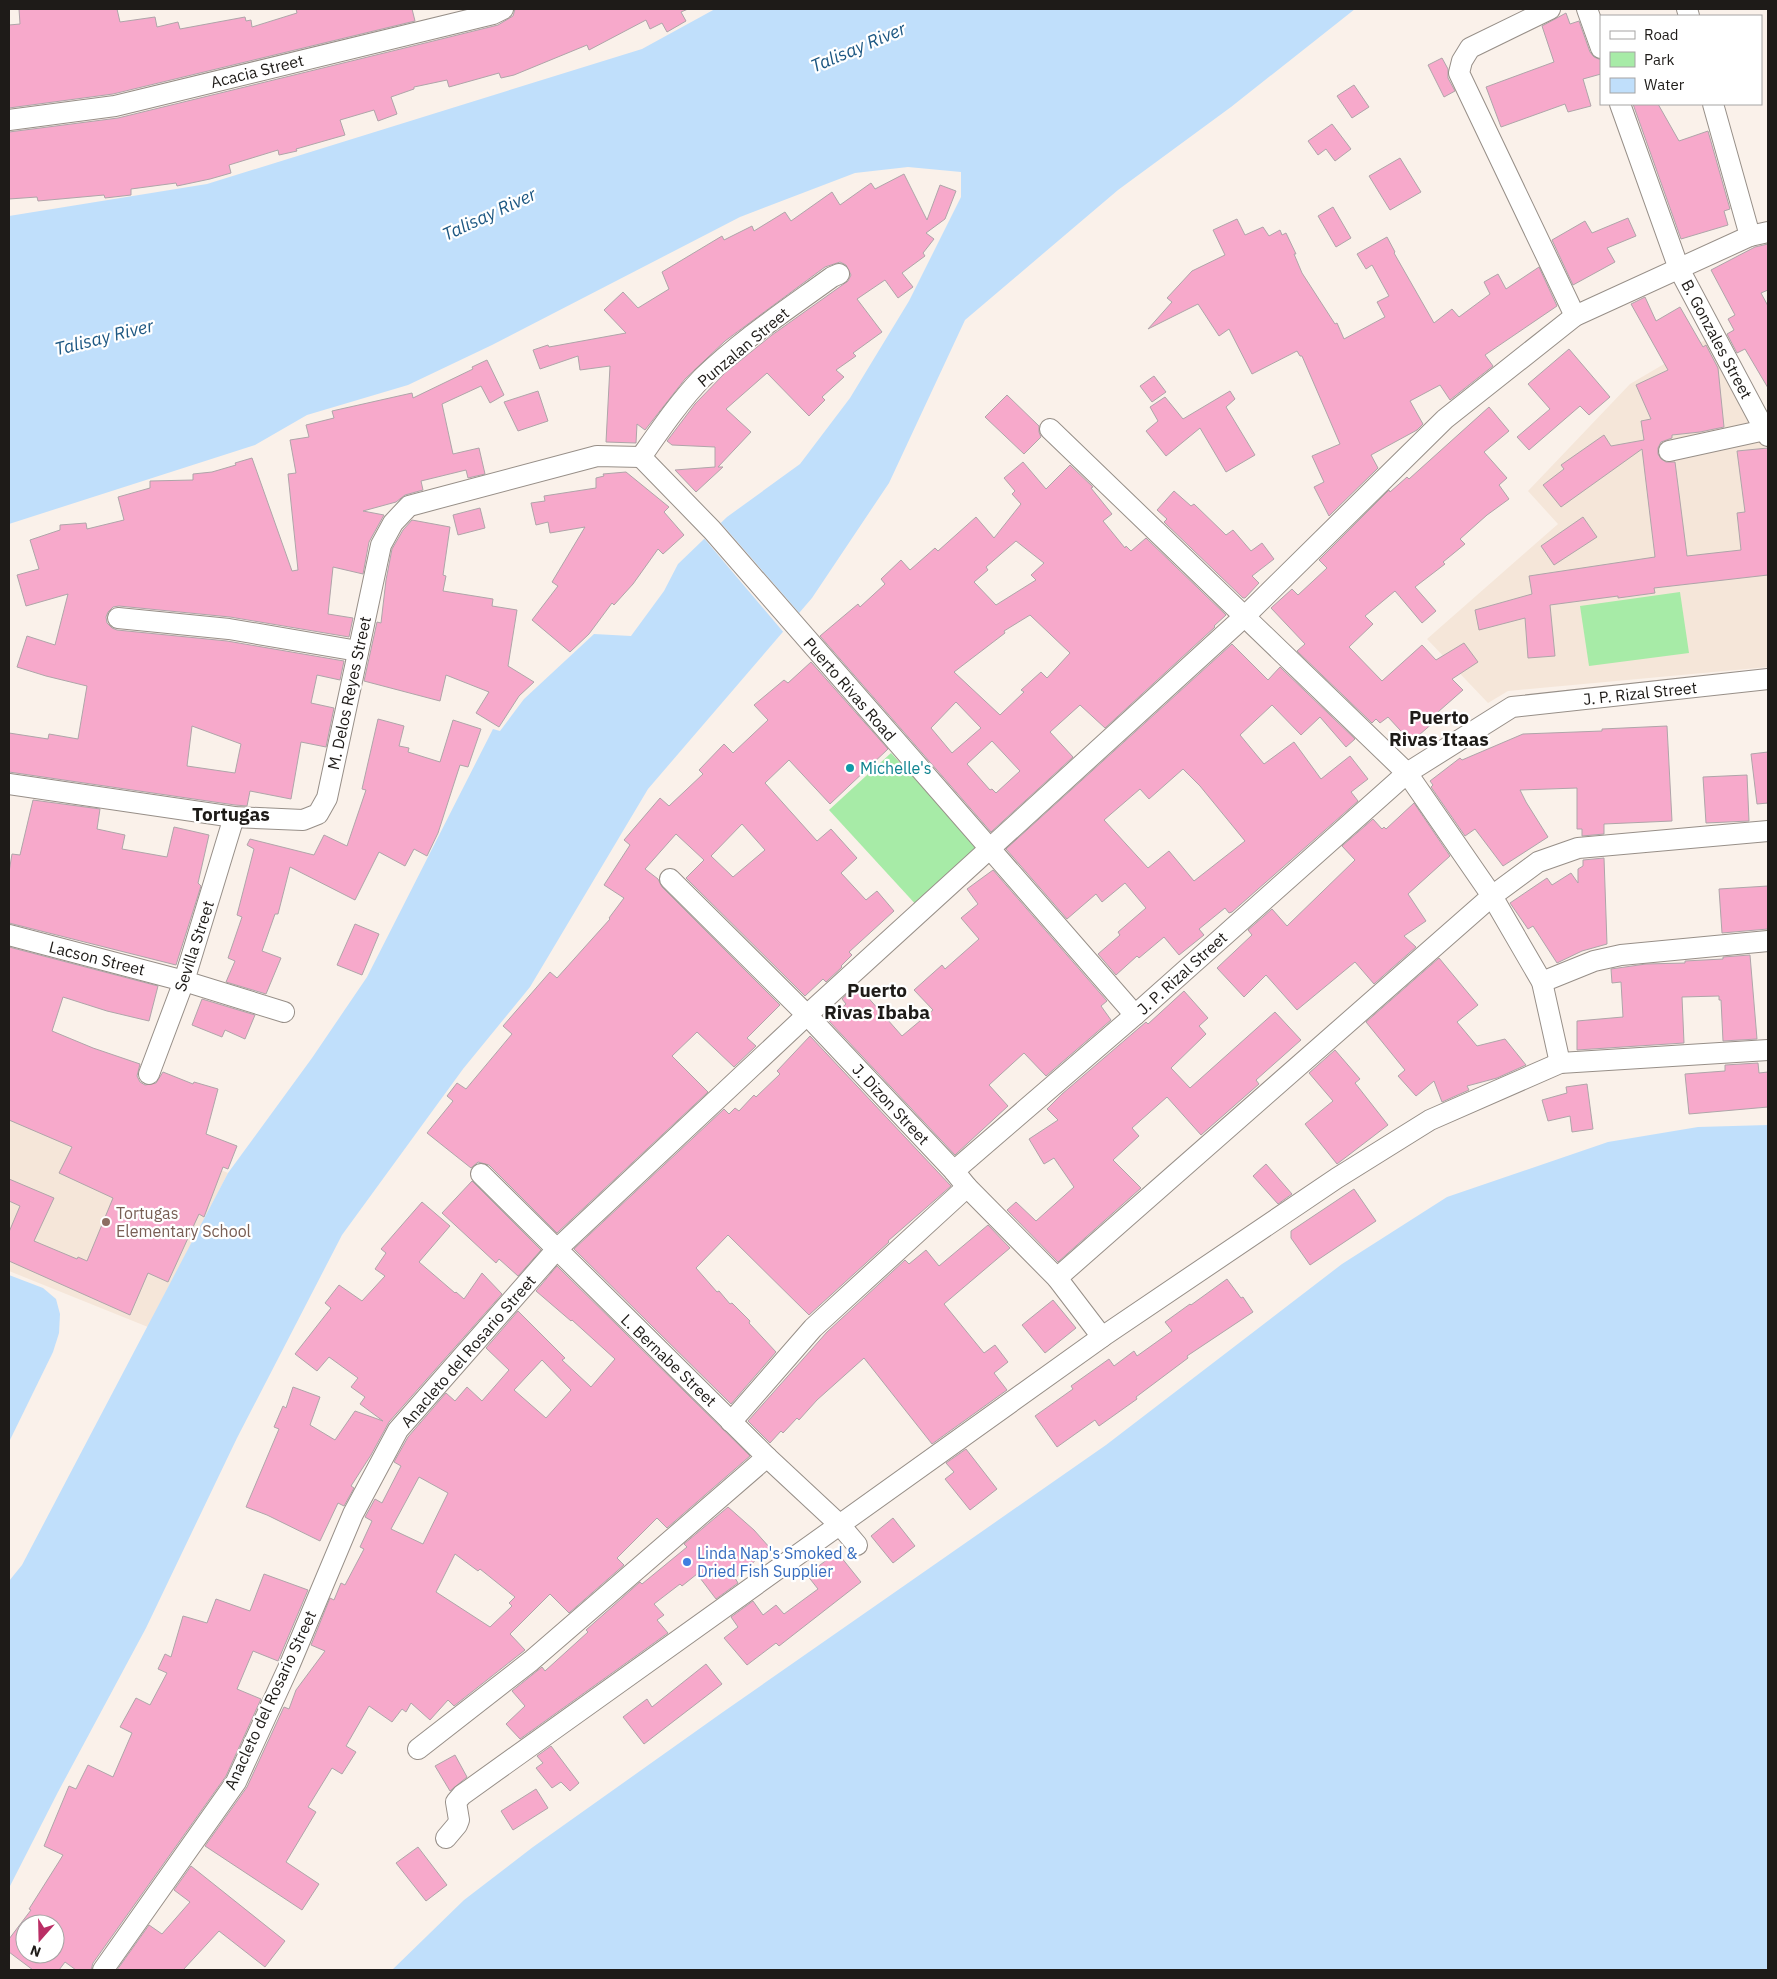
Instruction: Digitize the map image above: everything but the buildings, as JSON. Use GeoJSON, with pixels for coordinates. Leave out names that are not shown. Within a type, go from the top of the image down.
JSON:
{"type":"FeatureCollection","features":[{"type":"Feature","properties":{"kind":"street","name":"Acacia Street"},"geometry":{"type":"LineString","coordinates":[[9,120],[116,106],[493,14],[503,9]]}},
{"type":"Feature","properties":{"kind":"street"},"geometry":{"type":"LineString","coordinates":[[1550,9],[1470,48],[1462,60],[1459,74],[1575,316]]}},
{"type":"Feature","properties":{"kind":"street"},"geometry":{"type":"LineString","coordinates":[[1587,9],[1600,45]]}},
{"type":"Feature","properties":{"kind":"street","name":"B. Gonzales Street"},"geometry":{"type":"LineString","coordinates":[[1620,105],[1679,269],[1766,433]]}},
{"type":"Feature","properties":{"kind":"street"},"geometry":{"type":"LineString","coordinates":[[1713,105],[1759,234]]}},
{"type":"Feature","properties":{"kind":"street","name":"Anacleto del Rosario Street"},"geometry":{"type":"LineString","coordinates":[[103,1970],[236,1782],[290,1664],[353,1514],[398,1430],[556,1250],[806,1015],[990,850],[1245,616],[1445,419],[1575,316],[1759,234]]}},
{"type":"Feature","properties":{"kind":"street","name":"Punzalan Street"},"geometry":{"type":"LineString","coordinates":[[641,457],[665,421],[702,378],[752,336],[832,277],[839,274]]}},
{"type":"Feature","properties":{"kind":"street"},"geometry":{"type":"LineString","coordinates":[[1050,428],[1407,772],[1492,896],[1542,982],[1560,1063]]}},
{"type":"Feature","properties":{"kind":"street"},"geometry":{"type":"LineString","coordinates":[[1668,450],[1766,433]]}},
{"type":"Feature","properties":{"kind":"street","name":"M. Delos Reyes Street"},"geometry":{"type":"LineString","coordinates":[[9,784],[234,817],[303,820],[318,814],[327,798],[381,545],[393,523],[408,506],[597,456],[641,457]]}},
{"type":"Feature","properties":{"kind":"street","name":"Puerto Rivas Road"},"geometry":{"type":"LineString","coordinates":[[641,457],[712,530],[1135,1014]]}},
{"type":"Feature","properties":{"kind":"street"},"geometry":{"type":"LineString","coordinates":[[118,618],[229,629],[358,651]]}},
{"type":"Feature","properties":{"kind":"street","name":"J. P. Rizal Street"},"geometry":{"type":"LineString","coordinates":[[954,1171],[1135,1014],[1407,772],[1512,708],[1768,679]]}},
{"type":"Feature","properties":{"kind":"street","name":"Sevilla Street"},"geometry":{"type":"LineString","coordinates":[[149,1074],[184,981],[234,817]]}},
{"type":"Feature","properties":{"kind":"street"},"geometry":{"type":"LineString","coordinates":[[1057,1278],[1492,896],[1538,862],[1578,848],[1768,831]]}},
{"type":"Feature","properties":{"kind":"street","name":"J. Dizon Street"},"geometry":{"type":"LineString","coordinates":[[670,879],[806,1015],[967,1187],[1057,1278],[1102,1337]]}},
{"type":"Feature","properties":{"kind":"street","name":"Lacson Street"},"geometry":{"type":"LineString","coordinates":[[9,935],[184,981],[284,1012]]}},
{"type":"Feature","properties":{"kind":"street"},"geometry":{"type":"LineString","coordinates":[[1542,982],[1594,961],[1621,955],[1768,941]]}},
{"type":"Feature","properties":{"kind":"street"},"geometry":{"type":"LineString","coordinates":[[446,1838],[459,1820],[456,1802],[462,1794],[840,1526],[1102,1337],[1337,1178],[1430,1120],[1560,1063],[1768,1050]]}},
{"type":"Feature","properties":{"kind":"street","name":"L. Bernabe Street"},"geometry":{"type":"LineString","coordinates":[[481,1174],[731,1422],[840,1526],[857,1546]]}},
{"type":"Feature","properties":{"kind":"street"},"geometry":{"type":"LineString","coordinates":[[731,1422],[813,1328],[967,1187]]}},
{"type":"Feature","properties":{"kind":"street"},"geometry":{"type":"LineString","coordinates":[[418,1749],[531,1661],[767,1457]]}},
{"type":"Feature","properties":{"kind":"shaded area"},"geometry":{"type":"Polygon","coordinates":[[[1705,340],[1768,453],[1768,667],[1508,691],[1488,703],[1427,639],[1558,524],[1528,491],[1630,384],[1705,340]]]}},
{"type":"Feature","properties":{"kind":"shaded area","name":"Tortugas Elementary School"},"geometry":{"type":"Polygon","coordinates":[[[9,1077],[228,1173],[148,1327],[9,1271],[9,1077]]]}},
{"type":"Feature","properties":{"kind":"green space"},"geometry":{"type":"Polygon","coordinates":[[[1680,592],[1689,653],[1589,666],[1580,606],[1680,592]]]}},
{"type":"Feature","properties":{"kind":"green space"},"geometry":{"type":"Polygon","coordinates":[[[891,753],[982,851],[919,908],[829,810],[891,753]]]}},
{"type":"Feature","properties":{"kind":"water","name":"Talisay River"},"geometry":{"type":"Polygon","coordinates":[[[715,9],[1355,9],[1231,107],[1118,190],[965,320],[889,483],[812,598],[648,789],[530,987],[463,1069],[342,1235],[237,1438],[146,1628],[9,1888],[9,1581],[22,1565],[228,1173],[312,1058],[367,977],[493,729],[500,731],[524,699],[594,634],[631,636],[664,591],[678,564],[727,517],[800,464],[850,398],[909,301],[961,197],[961,172],[908,167],[855,173],[740,217],[492,345],[408,385],[307,415],[255,445],[9,524],[9,216],[207,184],[642,49],[715,9]]]}},
{"type":"Feature","properties":{"kind":"water"},"geometry":{"type":"Polygon","coordinates":[[[1768,1125],[1768,1970],[392,1970],[464,1900],[533,1847],[1106,1445],[1342,1264],[1447,1197],[1608,1142],[1698,1127],[1768,1125]]]}},
{"type":"Feature","properties":{"kind":"water"},"geometry":{"type":"Polygon","coordinates":[[[9,1275],[43,1288],[56,1299],[60,1314],[59,1333],[53,1352],[9,1442],[9,1275]]]}},
{"type":"Feature","properties":{"kind":"pier"},"geometry":{"type":"Polygon","coordinates":[[[720,522],[801,615],[785,634],[703,537],[720,522]]]}},
{"type":"Feature","properties":{"kind":"place","name":"Michelle's"},"geometry":{"type":"Point","coordinates":[850,768]}},
{"type":"Feature","properties":{"kind":"place","name":"Tortugas Elementary School"},"geometry":{"type":"Point","coordinates":[106,1222]}},
{"type":"Feature","properties":{"kind":"place","name":"Linda Nap's Smoked & Dried Fish Supplier"},"geometry":{"type":"Point","coordinates":[687,1562]}},
{"type":"Feature","properties":{"kind":"district","name":"Puerto Rivas Itaas"},"geometry":{"type":"Point","coordinates":[1439,728]}},
{"type":"Feature","properties":{"kind":"district","name":"Tortugas"},"geometry":{"type":"Point","coordinates":[231,814]}},
{"type":"Feature","properties":{"kind":"district","name":"Puerto Rivas Ibaba"},"geometry":{"type":"Point","coordinates":[877,1001]}}]}
